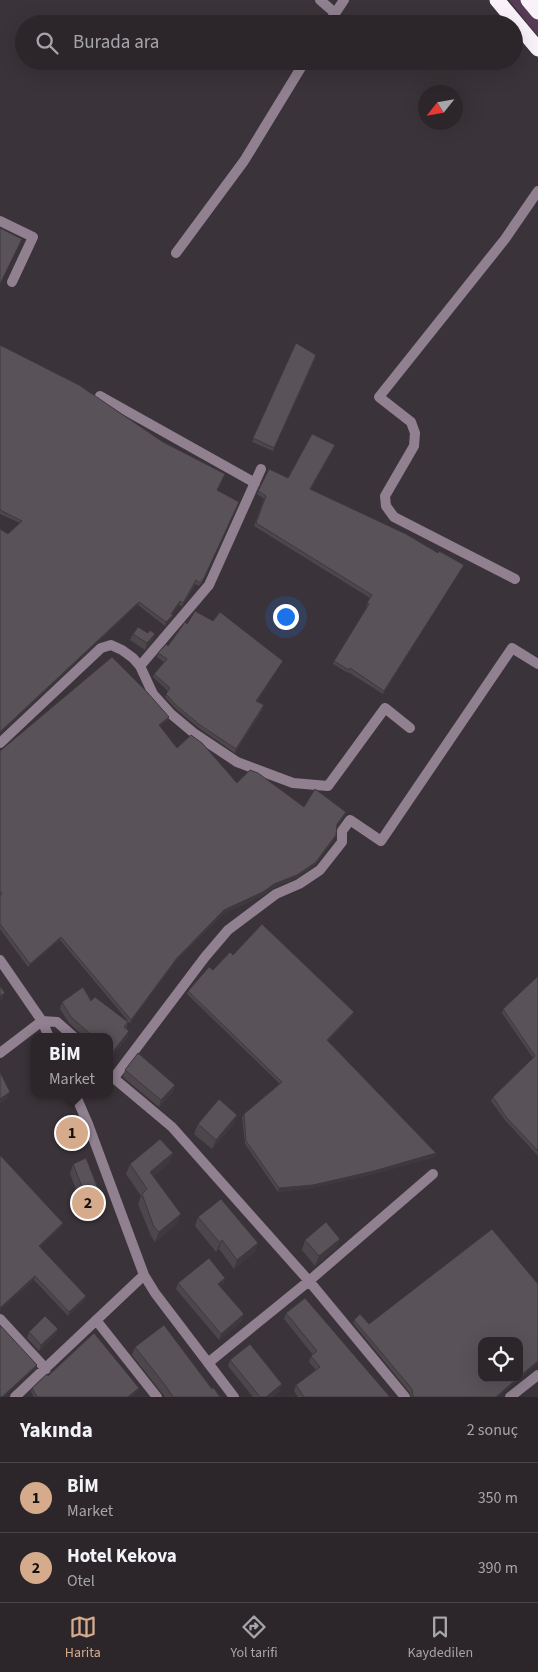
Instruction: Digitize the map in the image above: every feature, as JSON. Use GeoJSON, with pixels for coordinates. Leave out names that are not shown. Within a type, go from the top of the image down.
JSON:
{"type":"FeatureCollection","features":[{"type":"Feature","properties":{"kind":"highway"},"geometry":{"type":"LineString","coordinates":[[497,0],[510,15]]}},
{"type":"Feature","properties":{"kind":"highway"},"geometry":{"type":"LineString","coordinates":[[528,0],[538,12]]}},
{"type":"Feature","properties":{"kind":"highway"},"geometry":{"type":"LineString","coordinates":[[523,31],[538,49]]}},
{"type":"Feature","properties":{"kind":"street"},"geometry":{"type":"LineString","coordinates":[[320,0],[335,13],[344,0]]}},
{"type":"Feature","properties":{"kind":"street"},"geometry":{"type":"LineString","coordinates":[[176,254],[244,161],[300,70]]}},
{"type":"Feature","properties":{"kind":"street"},"geometry":{"type":"LineString","coordinates":[[515,579],[394,517],[386,506],[385,496],[414,446],[415,433],[411,422],[379,397],[504,239],[538,191]]}},
{"type":"Feature","properties":{"kind":"street"},"geometry":{"type":"LineString","coordinates":[[0,221],[33,237],[12,282]]}},
{"type":"Feature","properties":{"kind":"street"},"geometry":{"type":"LineString","coordinates":[[100,396],[255,483]]}},
{"type":"Feature","properties":{"kind":"street"},"geometry":{"type":"LineString","coordinates":[[140,666],[209,585],[261,469]]}},
{"type":"Feature","properties":{"kind":"street"},"geometry":{"type":"LineString","coordinates":[[0,743],[101,648],[111,645],[122,650],[140,666],[153,694],[171,714],[195,734],[237,762],[293,783],[328,786],[385,708],[410,728]]}},
{"type":"Feature","properties":{"kind":"street"},"geometry":{"type":"LineString","coordinates":[[113,1074],[228,930],[276,894],[300,884],[320,870],[342,842],[342,832],[350,820],[381,841],[512,648],[538,664]]}},
{"type":"Feature","properties":{"kind":"street"},"geometry":{"type":"LineString","coordinates":[[0,960],[42,1021],[47,1033]]}},
{"type":"Feature","properties":{"kind":"street"},"geometry":{"type":"LineString","coordinates":[[0,1053],[42,1021],[57,1022],[69,1033]]}},
{"type":"Feature","properties":{"kind":"street"},"geometry":{"type":"LineString","coordinates":[[113,1079],[172,1127],[309,1281],[405,1397]]}},
{"type":"Feature","properties":{"kind":"street"},"geometry":{"type":"LineString","coordinates":[[77,1098],[144,1275],[154,1294],[234,1397]]}},
{"type":"Feature","properties":{"kind":"street"},"geometry":{"type":"LineString","coordinates":[[208,1363],[309,1281],[433,1174]]}},
{"type":"Feature","properties":{"kind":"street"},"geometry":{"type":"LineString","coordinates":[[14,1397],[144,1275]]}},
{"type":"Feature","properties":{"kind":"street"},"geometry":{"type":"LineString","coordinates":[[0,1319],[46,1369]]}},
{"type":"Feature","properties":{"kind":"street"},"geometry":{"type":"LineString","coordinates":[[96,1320],[157,1397]]}},
{"type":"Feature","properties":{"kind":"street"},"geometry":{"type":"LineString","coordinates":[[510,1397],[538,1374]]}},
{"type":"Feature","properties":{"kind":"shaded area"},"geometry":{"type":"Polygon","coordinates":[[[509,0],[523,0],[538,19],[538,36],[523,15],[509,0]]]}},
{"type":"Feature","properties":{"kind":"building"},"geometry":{"type":"Polygon","coordinates":[[[0,228],[22,239],[0,284],[0,228]]]}},
{"type":"Feature","properties":{"kind":"building"},"geometry":{"type":"Polygon","coordinates":[[[296,343],[316,355],[274,448],[253,438],[296,343]]]}},
{"type":"Feature","properties":{"kind":"building"},"geometry":{"type":"Polygon","coordinates":[[[0,345],[79,385],[163,442],[225,474],[217,490],[239,502],[204,578],[200,583],[196,580],[183,603],[180,601],[171,614],[173,615],[166,622],[139,602],[0,732],[0,529],[8,534],[22,521],[0,510],[0,345]]]}},
{"type":"Feature","properties":{"kind":"building"},"geometry":{"type":"Polygon","coordinates":[[[312,434],[335,445],[310,489],[406,534],[438,553],[439,551],[464,565],[384,691],[350,668],[349,670],[334,661],[369,604],[367,603],[372,595],[256,523],[266,496],[258,491],[269,469],[288,478],[312,434]]]}},
{"type":"Feature","properties":{"kind":"building"},"geometry":{"type":"Polygon","coordinates":[[[195,611],[213,621],[220,612],[283,661],[256,701],[264,705],[236,749],[200,725],[177,706],[166,694],[170,688],[154,674],[167,659],[158,653],[166,644],[168,646],[185,622],[187,624],[195,611]]]}},
{"type":"Feature","properties":{"kind":"building"},"geometry":{"type":"Polygon","coordinates":[[[138,627],[148,633],[150,630],[155,634],[147,643],[133,634],[138,627]]]}},
{"type":"Feature","properties":{"kind":"building"},"geometry":{"type":"Polygon","coordinates":[[[112,657],[169,717],[159,725],[177,748],[191,735],[202,743],[237,783],[250,770],[258,773],[304,807],[315,789],[346,812],[337,824],[336,835],[316,862],[297,875],[274,884],[263,892],[224,910],[177,958],[131,1020],[61,937],[30,964],[0,924],[0,895],[2,894],[0,891],[0,751],[112,657]]]}},
{"type":"Feature","properties":{"kind":"building"},"geometry":{"type":"Polygon","coordinates":[[[262,924],[354,1012],[327,1040],[436,1153],[374,1171],[313,1185],[279,1188],[246,1141],[244,1114],[282,1082],[188,991],[209,967],[213,970],[230,952],[233,955],[262,924]]]}},
{"type":"Feature","properties":{"kind":"building"},"geometry":{"type":"Polygon","coordinates":[[[538,976],[538,1151],[506,1117],[493,1097],[535,1056],[503,1009],[538,976]]]}},
{"type":"Feature","properties":{"kind":"building"},"geometry":{"type":"Polygon","coordinates":[[[0,986],[5,993],[0,996],[0,986]]]}},
{"type":"Feature","properties":{"kind":"building"},"geometry":{"type":"Polygon","coordinates":[[[83,987],[91,1001],[95,997],[128,1022],[124,1027],[129,1031],[113,1052],[113,1033],[89,1033],[71,1017],[62,1002],[83,987]]]}},
{"type":"Feature","properties":{"kind":"building"},"geometry":{"type":"Polygon","coordinates":[[[138,1053],[175,1085],[161,1100],[125,1070],[138,1053]]]}},
{"type":"Feature","properties":{"kind":"building"},"geometry":{"type":"Polygon","coordinates":[[[0,1072],[10,1092],[0,1099],[0,1072]]]}},
{"type":"Feature","properties":{"kind":"building"},"geometry":{"type":"Polygon","coordinates":[[[219,1099],[237,1115],[216,1140],[198,1124],[219,1099]]]}},
{"type":"Feature","properties":{"kind":"building"},"geometry":{"type":"Polygon","coordinates":[[[160,1139],[173,1153],[150,1172],[181,1214],[159,1232],[154,1227],[142,1194],[147,1189],[130,1164],[160,1139]]]}},
{"type":"Feature","properties":{"kind":"building"},"geometry":{"type":"Polygon","coordinates":[[[0,1155],[63,1223],[39,1246],[86,1296],[69,1312],[35,1276],[0,1308],[0,1155]]]}},
{"type":"Feature","properties":{"kind":"building"},"geometry":{"type":"Polygon","coordinates":[[[86,1158],[101,1196],[96,1208],[92,1212],[81,1207],[86,1197],[73,1164],[86,1158]]]}},
{"type":"Feature","properties":{"kind":"building"},"geometry":{"type":"Polygon","coordinates":[[[221,1199],[258,1243],[237,1260],[222,1240],[220,1243],[198,1217],[221,1199]]]}},
{"type":"Feature","properties":{"kind":"building"},"geometry":{"type":"Polygon","coordinates":[[[326,1222],[340,1239],[319,1256],[305,1240],[326,1222]]]}},
{"type":"Feature","properties":{"kind":"building"},"geometry":{"type":"Polygon","coordinates":[[[492,1229],[538,1284],[538,1361],[523,1374],[523,1337],[478,1337],[478,1382],[513,1382],[496,1397],[414,1397],[412,1389],[354,1320],[360,1314],[369,1324],[492,1229]]]}},
{"type":"Feature","properties":{"kind":"building"},"geometry":{"type":"Polygon","coordinates":[[[209,1258],[225,1278],[218,1284],[244,1314],[221,1334],[178,1283],[209,1258]]]}},
{"type":"Feature","properties":{"kind":"building"},"geometry":{"type":"Polygon","coordinates":[[[305,1298],[390,1397],[304,1397],[296,1385],[320,1367],[311,1356],[317,1351],[286,1313],[305,1298]]]}},
{"type":"Feature","properties":{"kind":"building"},"geometry":{"type":"Polygon","coordinates":[[[45,1316],[58,1329],[41,1345],[29,1332],[45,1316]]]}},
{"type":"Feature","properties":{"kind":"building"},"geometry":{"type":"Polygon","coordinates":[[[0,1325],[37,1365],[2,1397],[0,1397],[0,1325]]]}},
{"type":"Feature","properties":{"kind":"building"},"geometry":{"type":"Polygon","coordinates":[[[164,1325],[220,1397],[173,1397],[135,1347],[164,1325]]]}},
{"type":"Feature","properties":{"kind":"building"},"geometry":{"type":"Polygon","coordinates":[[[94,1333],[139,1388],[128,1397],[37,1397],[32,1388],[47,1374],[48,1376],[94,1333]]]}},
{"type":"Feature","properties":{"kind":"building"},"geometry":{"type":"Polygon","coordinates":[[[250,1344],[282,1384],[266,1397],[260,1397],[230,1360],[250,1344]]]}},
{"type":"Feature","properties":{"kind":"place","name":"BİM"},"geometry":{"type":"Point","coordinates":[72,1133]}},
{"type":"Feature","properties":{"kind":"place","name":"Hotel Kekova"},"geometry":{"type":"Point","coordinates":[88,1203]}}]}
